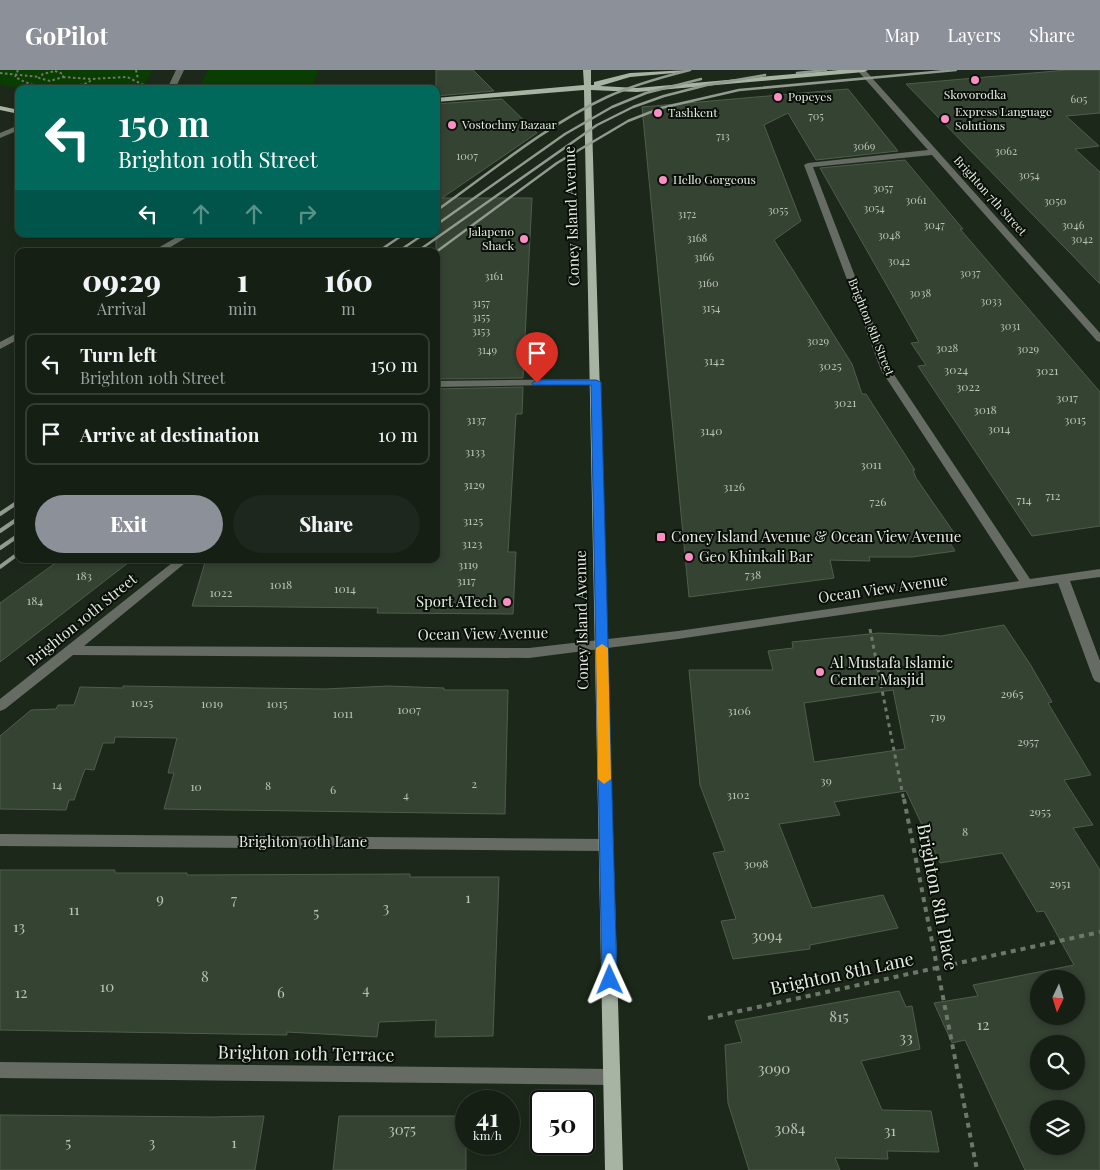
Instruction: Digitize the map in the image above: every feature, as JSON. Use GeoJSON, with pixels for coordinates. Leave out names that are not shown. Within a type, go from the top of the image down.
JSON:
{"type":"FeatureCollection","features":[{"type":"Feature","properties":{"kind":"main road","name":"Coney Island Avenue"},"geometry":{"type":"LineString","coordinates":[[587,70],[614,1170]]}},
{"type":"Feature","properties":{"kind":"main road"},"geometry":{"type":"LineString","coordinates":[[587,87],[630,75],[685,70]]}},
{"type":"Feature","properties":{"kind":"main road"},"geometry":{"type":"LineString","coordinates":[[440,100],[587,87],[637,90],[862,70]]}},
{"type":"Feature","properties":{"kind":"main road"},"geometry":{"type":"LineString","coordinates":[[0,108],[15,111]]}},
{"type":"Feature","properties":{"kind":"street"},"geometry":{"type":"LineString","coordinates":[[172,85],[180,70]]}},
{"type":"Feature","properties":{"kind":"street","name":"Brighton 7th Street"},"geometry":{"type":"LineString","coordinates":[[862,70],[1100,339]]}},
{"type":"Feature","properties":{"kind":"street"},"geometry":{"type":"LineString","coordinates":[[0,136],[15,129]]}},
{"type":"Feature","properties":{"kind":"street","name":"Brighton 8th Street"},"geometry":{"type":"LineString","coordinates":[[934,152],[808,165],[886,370],[1027,584]]}},
{"type":"Feature","properties":{"kind":"street"},"geometry":{"type":"LineString","coordinates":[[163,248],[183,237]]}},
{"type":"Feature","properties":{"kind":"street"},"geometry":{"type":"LineString","coordinates":[[0,346],[15,337]]}},
{"type":"Feature","properties":{"kind":"street"},"geometry":{"type":"LineString","coordinates":[[440,384],[596,382]]}},
{"type":"Feature","properties":{"kind":"street","name":"Brighton 10th Street"},"geometry":{"type":"LineString","coordinates":[[0,706],[179,563]]}},
{"type":"Feature","properties":{"kind":"street","name":"Ocean View Avenue"},"geometry":{"type":"LineString","coordinates":[[71,650],[529,652],[678,635],[1100,573]]}},
{"type":"Feature","properties":{"kind":"street"},"geometry":{"type":"LineString","coordinates":[[1063,578],[1100,678]]}},
{"type":"Feature","properties":{"kind":"street","name":"Brighton 10th Lane"},"geometry":{"type":"LineString","coordinates":[[0,840],[606,845]]}},
{"type":"Feature","properties":{"kind":"street","name":"Brighton 10th Terrace"},"geometry":{"type":"LineString","coordinates":[[0,1070],[612,1077]]}},
{"type":"Feature","properties":{"kind":"path"},"geometry":{"type":"LineString","coordinates":[[16,75],[18,70]]}},
{"type":"Feature","properties":{"kind":"path"},"geometry":{"type":"LineString","coordinates":[[136,70],[138,79]]}},
{"type":"Feature","properties":{"kind":"path"},"geometry":{"type":"LineString","coordinates":[[0,73],[39,76],[55,71],[63,74],[63,77]]}},
{"type":"Feature","properties":{"kind":"path"},"geometry":{"type":"LineString","coordinates":[[16,75],[15,77],[32,85]]}},
{"type":"Feature","properties":{"kind":"path"},"geometry":{"type":"LineString","coordinates":[[39,76],[40,80],[46,81],[63,77],[92,78],[114,76],[138,79],[146,85]]}},
{"type":"Feature","properties":{"kind":"path"},"geometry":{"type":"LineString","coordinates":[[83,85],[88,84],[92,78]]}},
{"type":"Feature","properties":{"kind":"path","name":"Brighton 8th Place"},"geometry":{"type":"LineString","coordinates":[[870,628],[977,1170]]}},
{"type":"Feature","properties":{"kind":"path","name":"Brighton 8th Lane"},"geometry":{"type":"LineString","coordinates":[[708,1018],[1100,932]]}},
{"type":"Feature","properties":{"kind":"green space"},"geometry":{"type":"Polygon","coordinates":[[[0,70],[152,70],[144,85],[15,85],[15,87],[0,84],[0,70]]]}},
{"type":"Feature","properties":{"kind":"green space"},"geometry":{"type":"Polygon","coordinates":[[[208,70],[318,70],[313,85],[201,85],[208,70]]]}},
{"type":"Feature","properties":{"kind":"building"},"geometry":{"type":"Polygon","coordinates":[[[436,70],[473,70],[494,91],[440,96],[440,85],[436,85],[436,70]]]}},
{"type":"Feature","properties":{"kind":"building"},"geometry":{"type":"Polygon","coordinates":[[[1067,70],[1100,70],[1100,113],[1066,116],[1099,146],[1075,149],[1100,172],[1100,284],[906,84],[1067,70]]]}},
{"type":"Feature","properties":{"kind":"building"},"geometry":{"type":"Polygon","coordinates":[[[848,89],[898,151],[816,160],[788,113],[764,125],[801,221],[774,240],[852,364],[862,394],[866,394],[915,470],[913,470],[916,478],[957,537],[947,538],[955,551],[912,557],[869,557],[870,561],[830,560],[834,578],[689,597],[642,107],[848,89]]]}},
{"type":"Feature","properties":{"kind":"building"},"geometry":{"type":"Polygon","coordinates":[[[502,99],[537,133],[442,198],[532,198],[523,378],[440,379],[440,248],[436,248],[436,237],[440,237],[440,104],[502,99]]]}},
{"type":"Feature","properties":{"kind":"building"},"geometry":{"type":"Polygon","coordinates":[[[905,160],[963,229],[960,229],[1100,392],[1100,526],[1032,536],[918,366],[926,365],[911,343],[919,342],[820,168],[905,160]]]}},
{"type":"Feature","properties":{"kind":"building"},"geometry":{"type":"Polygon","coordinates":[[[523,387],[522,414],[516,414],[508,552],[516,552],[513,614],[377,613],[378,608],[192,606],[205,563],[440,563],[440,389],[523,387]]]}},
{"type":"Feature","properties":{"kind":"building"},"geometry":{"type":"Polygon","coordinates":[[[55,563],[128,563],[0,662],[0,603],[55,563]]]}},
{"type":"Feature","properties":{"kind":"building"},"geometry":{"type":"Polygon","coordinates":[[[1004,625],[1030,664],[1052,702],[1048,703],[1091,775],[1064,780],[1093,825],[1073,828],[1100,870],[1100,1170],[1025,1170],[965,1040],[952,1043],[934,1003],[978,996],[973,985],[1030,974],[1030,1025],[1085,1025],[1085,970],[1049,970],[1074,965],[1044,911],[1037,912],[1002,853],[940,863],[906,791],[834,802],[840,815],[779,824],[812,908],[883,895],[898,928],[810,945],[810,949],[733,959],[721,921],[736,919],[713,853],[725,851],[700,785],[689,670],[773,670],[768,651],[793,648],[792,642],[879,633],[941,636],[1004,625]],[[893,690],[804,703],[814,762],[905,749],[893,690]]]}},
{"type":"Feature","properties":{"kind":"building"},"geometry":{"type":"Polygon","coordinates":[[[123,686],[324,689],[388,686],[444,688],[444,690],[508,690],[505,814],[164,809],[174,773],[168,773],[177,738],[115,737],[114,743],[103,743],[94,770],[85,769],[74,800],[69,800],[66,810],[0,809],[0,736],[31,710],[56,709],[58,705],[74,705],[80,687],[123,688],[123,686]]]}},
{"type":"Feature","properties":{"kind":"building"},"geometry":{"type":"Polygon","coordinates":[[[0,870],[115,870],[115,873],[187,873],[187,875],[410,874],[410,877],[499,877],[493,1036],[435,1037],[436,1020],[379,1022],[377,1037],[287,1032],[287,1035],[0,1030],[0,870]]]}},
{"type":"Feature","properties":{"kind":"building"},"geometry":{"type":"Polygon","coordinates":[[[899,991],[906,1007],[912,1006],[920,1049],[861,1061],[882,1110],[931,1111],[939,1152],[887,1151],[888,1159],[835,1158],[840,1170],[749,1170],[728,1103],[725,1045],[742,1042],[735,1021],[899,991]]]}},
{"type":"Feature","properties":{"kind":"building"},"geometry":{"type":"Polygon","coordinates":[[[0,1115],[264,1116],[255,1170],[0,1170],[0,1115]]]}},
{"type":"Feature","properties":{"kind":"building"},"geometry":{"type":"Polygon","coordinates":[[[339,1116],[455,1116],[455,1155],[466,1155],[466,1170],[333,1170],[339,1116]]]}},
{"type":"Feature","properties":{"kind":"railway"},"geometry":{"type":"LineString","coordinates":[[440,208],[519,150],[584,109],[627,89],[658,78],[690,70]]}},
{"type":"Feature","properties":{"kind":"railway"},"geometry":{"type":"LineString","coordinates":[[797,73],[826,70]]}},
{"type":"Feature","properties":{"kind":"railway"},"geometry":{"type":"LineString","coordinates":[[440,249],[557,163],[628,121],[661,108],[739,90],[956,70]]}},
{"type":"Feature","properties":{"kind":"railway"},"geometry":{"type":"LineString","coordinates":[[440,236],[597,125],[633,107],[664,96],[707,85],[765,75]]}},
{"type":"Feature","properties":{"kind":"railway"},"geometry":{"type":"LineString","coordinates":[[440,222],[565,134],[612,107],[646,93],[701,79]]}},
{"type":"Feature","properties":{"kind":"railway"},"geometry":{"type":"LineString","coordinates":[[383,248],[400,237]]}},
{"type":"Feature","properties":{"kind":"railway"},"geometry":{"type":"LineString","coordinates":[[403,248],[420,237]]}},
{"type":"Feature","properties":{"kind":"railway"},"geometry":{"type":"LineString","coordinates":[[422,248],[438,237]]}},
{"type":"Feature","properties":{"kind":"railway"},"geometry":{"type":"LineString","coordinates":[[0,514],[15,504]]}},
{"type":"Feature","properties":{"kind":"railway"},"geometry":{"type":"LineString","coordinates":[[0,531],[15,521]]}},
{"type":"Feature","properties":{"kind":"railway"},"geometry":{"type":"LineString","coordinates":[[0,548],[15,538]]}},
{"type":"Feature","properties":{"kind":"railway"},"geometry":{"type":"LineString","coordinates":[[0,567],[15,556]]}},
{"type":"Feature","properties":{"kind":"slow traffic"},"geometry":{"type":"LineString","coordinates":[[602,648],[604,779]]}},
{"type":"Feature","properties":{"kind":"place","name":"Skovorodka"},"geometry":{"type":"Point","coordinates":[975,80]}},
{"type":"Feature","properties":{"kind":"place","name":"Popeyes"},"geometry":{"type":"Point","coordinates":[778,97]}},
{"type":"Feature","properties":{"kind":"place","name":"Tashkent"},"geometry":{"type":"Point","coordinates":[658,113]}},
{"type":"Feature","properties":{"kind":"place","name":"Express Language Solutions"},"geometry":{"type":"Point","coordinates":[945,119]}},
{"type":"Feature","properties":{"kind":"place","name":"Vostochny Bazaar"},"geometry":{"type":"Point","coordinates":[452,125]}},
{"type":"Feature","properties":{"kind":"place","name":"Hello Gorgeous"},"geometry":{"type":"Point","coordinates":[663,180]}},
{"type":"Feature","properties":{"kind":"place","name":"Jalapeno Shack"},"geometry":{"type":"Point","coordinates":[524,239]}},
{"type":"Feature","properties":{"kind":"place","name":"Coney Island Avenue & Ocean View Avenue"},"geometry":{"type":"Point","coordinates":[661,537]}},
{"type":"Feature","properties":{"kind":"place","name":"Geo Khinkali Bar"},"geometry":{"type":"Point","coordinates":[689,557]}},
{"type":"Feature","properties":{"kind":"place","name":"Sport ATech"},"geometry":{"type":"Point","coordinates":[507,602]}},
{"type":"Feature","properties":{"kind":"place","name":"Al Mustafa Islamic Center Masjid"},"geometry":{"type":"Point","coordinates":[820,672]}},
{"type":"Feature","properties":{"kind":"route"},"geometry":{"type":"LineString","coordinates":[[537,383],[596,382],[610,980]]}}]}
